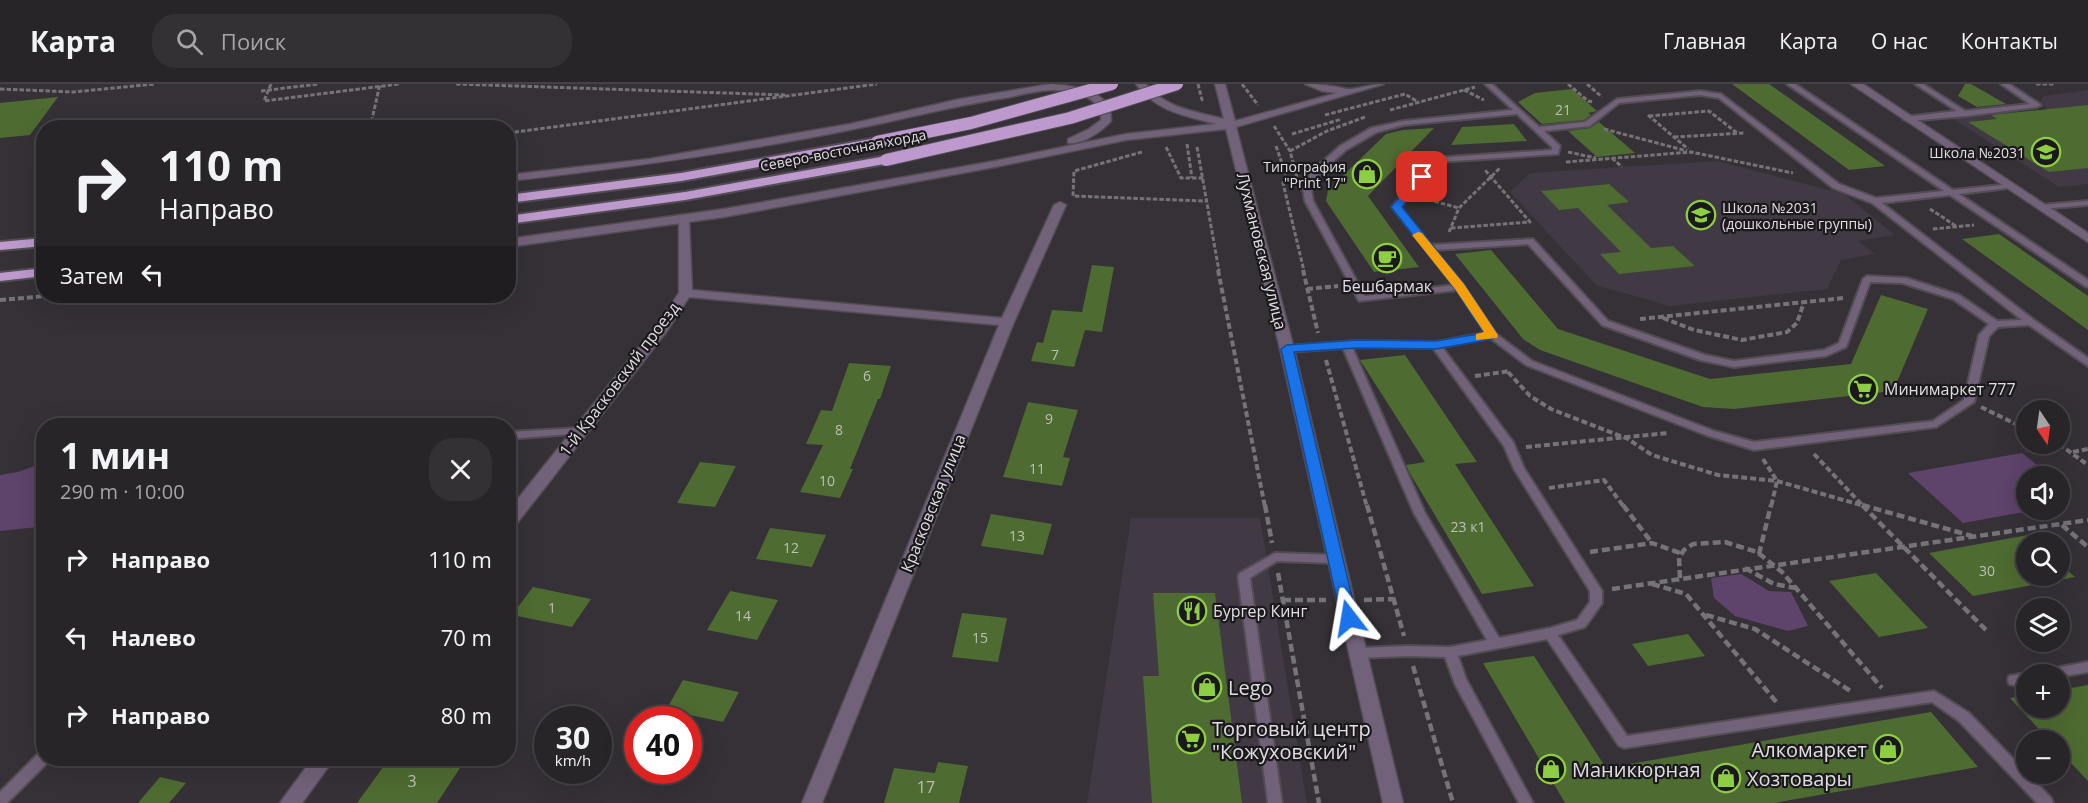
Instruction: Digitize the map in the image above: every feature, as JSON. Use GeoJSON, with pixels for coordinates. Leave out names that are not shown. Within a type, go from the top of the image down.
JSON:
{"type":"FeatureCollection","features":[{"type":"Feature","properties":{"kind":"highway","name":"Северо-восточная хорда"},"geometry":{"type":"LineString","coordinates":[[516,198],[681,177],[877,142],[970,123],[1112,84]]}},
{"type":"Feature","properties":{"kind":"highway","name":"Северо-восточная хорда"},"geometry":{"type":"LineString","coordinates":[[516,219],[685,196],[886,160],[989,138],[1097,110],[1177,84]]}},
{"type":"Feature","properties":{"kind":"highway"},"geometry":{"type":"LineString","coordinates":[[0,246],[36,243]]}},
{"type":"Feature","properties":{"kind":"highway"},"geometry":{"type":"LineString","coordinates":[[0,278],[36,275]]}},
{"type":"Feature","properties":{"kind":"street"},"geometry":{"type":"LineString","coordinates":[[516,177],[649,162],[850,127],[1027,84]]}},
{"type":"Feature","properties":{"kind":"street"},"geometry":{"type":"LineString","coordinates":[[1141,84],[1155,98],[1168,105],[1231,125]]}},
{"type":"Feature","properties":{"kind":"street","name":"Лухмановская улица"},"geometry":{"type":"LineString","coordinates":[[1220,84],[1287,349],[1393,803]]}},
{"type":"Feature","properties":{"kind":"street"},"geometry":{"type":"LineString","coordinates":[[1286,109],[1293,104],[1300,92],[1301,84]]}},
{"type":"Feature","properties":{"kind":"street"},"geometry":{"type":"LineString","coordinates":[[1310,84],[1333,90],[1376,85]]}},
{"type":"Feature","properties":{"kind":"street"},"geometry":{"type":"LineString","coordinates":[[1856,84],[2088,238]]}},
{"type":"Feature","properties":{"kind":"street"},"geometry":{"type":"LineString","coordinates":[[516,242],[683,219],[1144,134],[1231,125],[1376,85]]}},
{"type":"Feature","properties":{"kind":"street"},"geometry":{"type":"LineString","coordinates":[[960,102],[1051,87],[1078,91],[1103,104],[1107,115],[1100,127],[1066,144],[1029,157]]}},
{"type":"Feature","properties":{"kind":"street","name":"Красковская улица"},"geometry":{"type":"LineString","coordinates":[[812,803],[1006,322],[1059,205]]}},
{"type":"Feature","properties":{"kind":"street","name":"1-й Красковский проезд"},"geometry":{"type":"LineString","coordinates":[[516,513],[662,328],[685,293],[683,219]]}},
{"type":"Feature","properties":{"kind":"street"},"geometry":{"type":"LineString","coordinates":[[685,293],[1006,322]]}},
{"type":"Feature","properties":{"kind":"street"},"geometry":{"type":"LineString","coordinates":[[290,803],[319,766]]}},
{"type":"Feature","properties":{"kind":"lane"},"geometry":{"type":"LineString","coordinates":[[1488,84],[1540,129],[1556,146],[1555,152],[1436,160],[1396,207],[1460,287],[1492,335],[1529,363],[1700,429],[1754,446],[1936,424],[1969,402],[1984,335],[1995,324]]}},
{"type":"Feature","properties":{"kind":"lane"},"geometry":{"type":"LineString","coordinates":[[1790,84],[1948,191],[1967,200],[2088,284]]}},
{"type":"Feature","properties":{"kind":"lane"},"geometry":{"type":"LineString","coordinates":[[1918,84],[1966,114]]}},
{"type":"Feature","properties":{"kind":"lane"},"geometry":{"type":"LineString","coordinates":[[1907,119],[2037,105],[2004,84]]}},
{"type":"Feature","properties":{"kind":"lane"},"geometry":{"type":"LineString","coordinates":[[1540,129],[1587,124],[1611,105],[1631,100],[1700,93],[1721,96],[1836,186],[1875,201],[2031,322],[2088,363]]}},
{"type":"Feature","properties":{"kind":"lane"},"geometry":{"type":"LineString","coordinates":[[1460,287],[1362,299],[1310,201],[1307,189],[1313,175],[1343,148],[1374,130],[1404,123],[1519,112]]}},
{"type":"Feature","properties":{"kind":"lane"},"geometry":{"type":"LineString","coordinates":[[1875,201],[2008,186]]}},
{"type":"Feature","properties":{"kind":"lane"},"geometry":{"type":"LineString","coordinates":[[2041,207],[2088,203]]}},
{"type":"Feature","properties":{"kind":"lane"},"geometry":{"type":"LineString","coordinates":[[1428,248],[1530,241],[1605,323],[1703,358],[1734,364],[1826,353],[1843,345],[1867,279],[1903,280],[1956,297],[1995,324],[2031,322]]}},
{"type":"Feature","properties":{"kind":"lane"},"geometry":{"type":"LineString","coordinates":[[1287,349],[1346,345],[1436,345],[1492,335]]}},
{"type":"Feature","properties":{"kind":"lane"},"geometry":{"type":"LineString","coordinates":[[1346,345],[1420,513],[1496,644]]}},
{"type":"Feature","properties":{"kind":"lane"},"geometry":{"type":"LineString","coordinates":[[1358,653],[1450,652],[1550,633],[1581,624],[1596,603],[1596,591],[1519,469],[1510,449],[1436,345]]}},
{"type":"Feature","properties":{"kind":"lane"},"geometry":{"type":"LineString","coordinates":[[516,435],[579,431]]}},
{"type":"Feature","properties":{"kind":"lane"},"geometry":{"type":"LineString","coordinates":[[1275,803],[1245,576],[1275,557],[1335,559]]}},
{"type":"Feature","properties":{"kind":"lane"},"geometry":{"type":"LineString","coordinates":[[1550,633],[1624,742],[1934,696],[1964,717],[2046,803]]}},
{"type":"Feature","properties":{"kind":"lane"},"geometry":{"type":"LineString","coordinates":[[1450,652],[1460,680],[1526,803]]}},
{"type":"Feature","properties":{"kind":"lane"},"geometry":{"type":"LineString","coordinates":[[2070,670],[2088,667]]}},
{"type":"Feature","properties":{"kind":"lane"},"geometry":{"type":"LineString","coordinates":[[0,801],[36,765]]}},
{"type":"Feature","properties":{"kind":"path"},"geometry":{"type":"LineString","coordinates":[[0,90],[73,92],[109,86],[155,84]]}},
{"type":"Feature","properties":{"kind":"path"},"geometry":{"type":"LineString","coordinates":[[271,84],[264,101],[399,84]]}},
{"type":"Feature","properties":{"kind":"path"},"geometry":{"type":"LineString","coordinates":[[261,91],[318,84]]}},
{"type":"Feature","properties":{"kind":"path"},"geometry":{"type":"LineString","coordinates":[[456,84],[798,95]]}},
{"type":"Feature","properties":{"kind":"path"},"geometry":{"type":"LineString","coordinates":[[516,132],[877,84]]}},
{"type":"Feature","properties":{"kind":"path"},"geometry":{"type":"LineString","coordinates":[[1194,105],[1202,100],[1198,84]]}},
{"type":"Feature","properties":{"kind":"path"},"geometry":{"type":"LineString","coordinates":[[1242,84],[1258,106]]}},
{"type":"Feature","properties":{"kind":"path"},"geometry":{"type":"LineString","coordinates":[[1568,84],[1588,101],[1611,105]]}},
{"type":"Feature","properties":{"kind":"path"},"geometry":{"type":"LineString","coordinates":[[1587,84],[1611,105]]}},
{"type":"Feature","properties":{"kind":"path"},"geometry":{"type":"LineString","coordinates":[[2036,84],[2055,84]]}},
{"type":"Feature","properties":{"kind":"path"},"geometry":{"type":"LineString","coordinates":[[372,120],[382,85]]}},
{"type":"Feature","properties":{"kind":"path"},"geometry":{"type":"LineString","coordinates":[[1323,115],[1405,94],[1418,102]]}},
{"type":"Feature","properties":{"kind":"path"},"geometry":{"type":"LineString","coordinates":[[1631,100],[1691,152]]}},
{"type":"Feature","properties":{"kind":"path"},"geometry":{"type":"LineString","coordinates":[[1649,116],[1709,111],[1737,133]]}},
{"type":"Feature","properties":{"kind":"path"},"geometry":{"type":"LineString","coordinates":[[1334,114],[1346,122]]}},
{"type":"Feature","properties":{"kind":"path"},"geometry":{"type":"LineString","coordinates":[[1292,134],[1342,119]]}},
{"type":"Feature","properties":{"kind":"path"},"geometry":{"type":"LineString","coordinates":[[1281,124],[1274,126],[1290,151],[1297,177],[1287,178],[1283,183],[1307,289],[1453,803]]}},
{"type":"Feature","properties":{"kind":"path"},"geometry":{"type":"LineString","coordinates":[[1587,124],[1691,152],[1795,173]]}},
{"type":"Feature","properties":{"kind":"path"},"geometry":{"type":"LineString","coordinates":[[1674,137],[1766,131]]}},
{"type":"Feature","properties":{"kind":"path"},"geometry":{"type":"LineString","coordinates":[[1186,140],[1192,178]]}},
{"type":"Feature","properties":{"kind":"path"},"geometry":{"type":"LineString","coordinates":[[1163,141],[1181,178],[1203,178]]}},
{"type":"Feature","properties":{"kind":"path"},"geometry":{"type":"LineString","coordinates":[[1276,146],[1287,178]]}},
{"type":"Feature","properties":{"kind":"path"},"geometry":{"type":"LineString","coordinates":[[1197,147],[1205,201],[1275,557],[1319,803]]}},
{"type":"Feature","properties":{"kind":"path"},"geometry":{"type":"LineString","coordinates":[[1149,150],[1074,171],[1073,196],[1205,201]]}},
{"type":"Feature","properties":{"kind":"path"},"geometry":{"type":"LineString","coordinates":[[1556,150],[1595,158],[1613,158],[1622,167]]}},
{"type":"Feature","properties":{"kind":"path"},"geometry":{"type":"LineString","coordinates":[[1557,162],[1691,152]]}},
{"type":"Feature","properties":{"kind":"path"},"geometry":{"type":"LineString","coordinates":[[1451,228],[1530,222],[1476,157]]}},
{"type":"Feature","properties":{"kind":"path"},"geometry":{"type":"LineString","coordinates":[[1449,246],[1451,228],[1460,208],[1501,167]]}},
{"type":"Feature","properties":{"kind":"path"},"geometry":{"type":"LineString","coordinates":[[1407,194],[1460,208]]}},
{"type":"Feature","properties":{"kind":"path"},"geometry":{"type":"LineString","coordinates":[[1926,206],[1957,227]]}},
{"type":"Feature","properties":{"kind":"path"},"geometry":{"type":"LineString","coordinates":[[1915,232],[1998,222]]}},
{"type":"Feature","properties":{"kind":"path"},"geometry":{"type":"LineString","coordinates":[[1307,289],[1354,285]]}},
{"type":"Feature","properties":{"kind":"path"},"geometry":{"type":"LineString","coordinates":[[1605,323],[1860,296]]}},
{"type":"Feature","properties":{"kind":"path"},"geometry":{"type":"LineString","coordinates":[[0,300],[36,297]]}},
{"type":"Feature","properties":{"kind":"path"},"geometry":{"type":"LineString","coordinates":[[1661,317],[1694,330],[1742,340],[1786,333],[1797,323],[1804,302]]}},
{"type":"Feature","properties":{"kind":"path"},"geometry":{"type":"LineString","coordinates":[[1460,378],[1537,366]]}},
{"type":"Feature","properties":{"kind":"path"},"geometry":{"type":"LineString","coordinates":[[1508,372],[1530,396],[1551,409],[1628,439],[1652,455],[1718,475],[1777,481],[1972,536]]}},
{"type":"Feature","properties":{"kind":"path"},"geometry":{"type":"LineString","coordinates":[[1969,402],[2016,424]]}},
{"type":"Feature","properties":{"kind":"path"},"geometry":{"type":"LineString","coordinates":[[1510,449],[1628,439],[1700,429]]}},
{"type":"Feature","properties":{"kind":"path"},"geometry":{"type":"LineString","coordinates":[[1801,440],[1901,546],[1986,630]]}},
{"type":"Feature","properties":{"kind":"path"},"geometry":{"type":"LineString","coordinates":[[1754,446],[1777,481],[1759,554]]}},
{"type":"Feature","properties":{"kind":"path"},"geometry":{"type":"LineString","coordinates":[[2072,452],[2088,449]]}},
{"type":"Feature","properties":{"kind":"path"},"geometry":{"type":"LineString","coordinates":[[2072,452],[2088,465]]}},
{"type":"Feature","properties":{"kind":"path"},"geometry":{"type":"LineString","coordinates":[[1532,490],[1604,480],[1652,543]]}},
{"type":"Feature","properties":{"kind":"path"},"geometry":{"type":"LineString","coordinates":[[1596,591],[2088,520]]}},
{"type":"Feature","properties":{"kind":"path"},"geometry":{"type":"LineString","coordinates":[[2062,524],[2088,547]]}},
{"type":"Feature","properties":{"kind":"path"},"geometry":{"type":"LineString","coordinates":[[1680,578],[1677,565],[1680,553],[1690,545],[1704,541],[1722,541],[1741,545],[1759,554],[1774,564],[1842,639],[1893,702]]}},
{"type":"Feature","properties":{"kind":"path"},"geometry":{"type":"LineString","coordinates":[[1573,554],[1652,543],[1680,553]]}},
{"type":"Feature","properties":{"kind":"path"},"geometry":{"type":"LineString","coordinates":[[1745,568],[1774,584],[1796,589]]}},
{"type":"Feature","properties":{"kind":"path"},"geometry":{"type":"LineString","coordinates":[[1648,583],[1686,594],[1789,718]]}},
{"type":"Feature","properties":{"kind":"path"},"geometry":{"type":"LineString","coordinates":[[1705,615],[1755,629],[1872,705]]}},
{"type":"Feature","properties":{"kind":"shaded area","name":"Школа №2031"},"geometry":{"type":"Polygon","coordinates":[[[2088,90],[2088,184],[2059,187],[1953,119],[2047,110],[2041,101],[2043,96],[2088,90]]]}},
{"type":"Feature","properties":{"kind":"shaded area","name":"Школа №2031 (дошкольные группы)"},"geometry":{"type":"Polygon","coordinates":[[[1717,161],[1844,194],[1895,235],[1858,241],[1875,254],[1841,260],[1827,289],[1670,306],[1596,285],[1510,192],[1530,173],[1717,161]]]}},
{"type":"Feature","properties":{"kind":"shaded area"},"geometry":{"type":"Polygon","coordinates":[[[2016,454],[2023,454],[2038,466],[2016,466],[2016,513],[1963,523],[1908,473],[2016,454]]]}},
{"type":"Feature","properties":{"kind":"shaded area"},"geometry":{"type":"Polygon","coordinates":[[[36,466],[36,527],[0,531],[0,475],[36,466]]]}},
{"type":"Feature","properties":{"kind":"shaded area"},"geometry":{"type":"Polygon","coordinates":[[[1131,518],[1260,518],[1307,803],[1087,803],[1131,518]]]}},
{"type":"Feature","properties":{"kind":"shaded area"},"geometry":{"type":"Polygon","coordinates":[[[1741,574],[1769,591],[1791,592],[1808,626],[1788,631],[1735,616],[1714,598],[1711,578],[1741,574]]]}},
{"type":"Feature","properties":{"kind":"building"},"geometry":{"type":"Polygon","coordinates":[[[1732,84],[1769,84],[1885,166],[1849,170],[1732,84]]]}},
{"type":"Feature","properties":{"kind":"building"},"geometry":{"type":"Polygon","coordinates":[[[1965,84],[1971,84],[2006,104],[1977,107],[1958,96],[1965,84]]]}},
{"type":"Feature","properties":{"kind":"building"},"geometry":{"type":"Polygon","coordinates":[[[1572,89],[1597,111],[1588,113],[1591,115],[1584,120],[1542,124],[1518,102],[1535,93],[1572,89]]]}},
{"type":"Feature","properties":{"kind":"building"},"geometry":{"type":"Polygon","coordinates":[[[58,97],[41,120],[36,120],[36,127],[30,135],[0,138],[0,103],[58,97]]]}},
{"type":"Feature","properties":{"kind":"building","name":"Школа №2031"},"geometry":{"type":"Polygon","coordinates":[[[2088,105],[2088,168],[2049,172],[1968,122],[1997,119],[1991,115],[2088,105]]]}},
{"type":"Feature","properties":{"kind":"building"},"geometry":{"type":"Polygon","coordinates":[[[1599,122],[1635,153],[1597,157],[1568,131],[1590,128],[1599,122]]]}},
{"type":"Feature","properties":{"kind":"building"},"geometry":{"type":"Polygon","coordinates":[[[1514,124],[1527,141],[1451,145],[1462,127],[1514,124]]]}},
{"type":"Feature","properties":{"kind":"building"},"geometry":{"type":"Polygon","coordinates":[[[1434,128],[1368,196],[1419,267],[1374,272],[1326,201],[1328,190],[1386,134],[1403,130],[1434,128]]]}},
{"type":"Feature","properties":{"kind":"building"},"geometry":{"type":"Polygon","coordinates":[[[1609,184],[1629,202],[1607,205],[1651,248],[1673,246],[1695,266],[1619,274],[1600,254],[1621,252],[1578,208],[1559,210],[1541,191],[1609,184]]]}},
{"type":"Feature","properties":{"kind":"building"},"geometry":{"type":"Polygon","coordinates":[[[1999,234],[2088,296],[2088,330],[1962,239],[1999,234]]]}},
{"type":"Feature","properties":{"kind":"building"},"geometry":{"type":"Polygon","coordinates":[[[1491,250],[1558,329],[1710,379],[1851,364],[1881,295],[1928,309],[1897,382],[1884,392],[1734,409],[1703,407],[1540,350],[1523,339],[1455,254],[1491,250]]]}},
{"type":"Feature","properties":{"kind":"building"},"geometry":{"type":"Polygon","coordinates":[[[1092,265],[1114,267],[1102,332],[1085,330],[1074,367],[1031,361],[1037,342],[1043,343],[1052,310],[1082,312],[1092,265]]]}},
{"type":"Feature","properties":{"kind":"building"},"geometry":{"type":"Polygon","coordinates":[[[1405,355],[1477,462],[1455,464],[1534,586],[1482,594],[1411,475],[1406,465],[1425,462],[1360,360],[1405,355]]]}},
{"type":"Feature","properties":{"kind":"building"},"geometry":{"type":"Polygon","coordinates":[[[849,363],[891,366],[840,498],[800,492],[823,445],[806,444],[821,410],[832,411],[849,363]]]}},
{"type":"Feature","properties":{"kind":"building"},"geometry":{"type":"Polygon","coordinates":[[[1028,402],[1078,410],[1063,457],[1070,458],[1062,486],[1003,477],[1028,402]]]}},
{"type":"Feature","properties":{"kind":"building"},"geometry":{"type":"Polygon","coordinates":[[[700,462],[736,466],[715,507],[677,503],[700,462]]]}},
{"type":"Feature","properties":{"kind":"building"},"geometry":{"type":"Polygon","coordinates":[[[991,514],[1052,524],[1043,555],[981,546],[991,514]]]}},
{"type":"Feature","properties":{"kind":"building"},"geometry":{"type":"Polygon","coordinates":[[[770,528],[826,535],[812,567],[756,559],[770,528]]]}},
{"type":"Feature","properties":{"kind":"building"},"geometry":{"type":"Polygon","coordinates":[[[2016,537],[2016,586],[2027,586],[1973,596],[1929,553],[2016,537]]]}},
{"type":"Feature","properties":{"kind":"building"},"geometry":{"type":"Polygon","coordinates":[[[1876,573],[1928,628],[1879,637],[1829,581],[1876,573]]]}},
{"type":"Feature","properties":{"kind":"building"},"geometry":{"type":"Polygon","coordinates":[[[533,587],[591,599],[572,627],[516,616],[516,610],[533,587]]]}},
{"type":"Feature","properties":{"kind":"building"},"geometry":{"type":"Polygon","coordinates":[[[730,591],[778,600],[757,640],[707,630],[730,591]]]}},
{"type":"Feature","properties":{"kind":"building","name":"Торговый центр \"Кожуховский\""},"geometry":{"type":"Polygon","coordinates":[[[1153,593],[1215,593],[1242,803],[1152,803],[1143,676],[1159,676],[1153,593]]]}},
{"type":"Feature","properties":{"kind":"building"},"geometry":{"type":"Polygon","coordinates":[[[962,613],[1007,618],[998,662],[952,657],[962,613]]]}},
{"type":"Feature","properties":{"kind":"building"},"geometry":{"type":"Polygon","coordinates":[[[1688,634],[1705,656],[1648,666],[1632,644],[1688,634]]]}},
{"type":"Feature","properties":{"kind":"building"},"geometry":{"type":"Polygon","coordinates":[[[1534,656],[1606,768],[1931,712],[1978,767],[1774,803],[1565,803],[1483,663],[1534,656]]]}},
{"type":"Feature","properties":{"kind":"building"},"geometry":{"type":"Polygon","coordinates":[[[683,680],[739,692],[723,722],[702,718],[702,706],[668,706],[683,680]]]}},
{"type":"Feature","properties":{"kind":"building"},"geometry":{"type":"Polygon","coordinates":[[[2088,685],[2088,781],[2070,762],[2070,730],[2040,730],[2029,718],[2070,718],[2070,688],[2088,685]]]}},
{"type":"Feature","properties":{"kind":"building"},"geometry":{"type":"Polygon","coordinates":[[[2016,697],[2016,704],[2010,698],[2016,697]]]}},
{"type":"Feature","properties":{"kind":"building"},"geometry":{"type":"Polygon","coordinates":[[[938,762],[968,766],[959,803],[884,803],[894,768],[935,773],[938,762]]]}},
{"type":"Feature","properties":{"kind":"building"},"geometry":{"type":"Polygon","coordinates":[[[384,766],[461,766],[437,803],[357,803],[384,766]]]}},
{"type":"Feature","properties":{"kind":"building"},"geometry":{"type":"Polygon","coordinates":[[[160,777],[186,783],[169,803],[138,803],[160,777]]]}},
{"type":"Feature","properties":{"kind":"slow traffic"},"geometry":{"type":"LineString","coordinates":[[1418,235],[1460,287],[1492,335],[1481,337]]}},
{"type":"Feature","properties":{"kind":"place","name":"Школа №2031"},"geometry":{"type":"Point","coordinates":[2046,152]}},
{"type":"Feature","properties":{"kind":"place","name":"Типография \"Print 17\""},"geometry":{"type":"Point","coordinates":[1367,174]}},
{"type":"Feature","properties":{"kind":"place","name":"Школа №2031 (дошкольные группы)"},"geometry":{"type":"Point","coordinates":[1701,215]}},
{"type":"Feature","properties":{"kind":"place","name":"Бешбармак"},"geometry":{"type":"Point","coordinates":[1387,258]}},
{"type":"Feature","properties":{"kind":"place","name":"Минимаркет 777"},"geometry":{"type":"Point","coordinates":[1863,389]}},
{"type":"Feature","properties":{"kind":"place","name":"Бургер Кинг"},"geometry":{"type":"Point","coordinates":[1192,611]}},
{"type":"Feature","properties":{"kind":"place","name":"Lego"},"geometry":{"type":"Point","coordinates":[1207,687]}},
{"type":"Feature","properties":{"kind":"place","name":"Торговый центр \"Кожуховский\""},"geometry":{"type":"Point","coordinates":[1191,739]}},
{"type":"Feature","properties":{"kind":"place","name":"Алкомаркет"},"geometry":{"type":"Point","coordinates":[1888,749]}},
{"type":"Feature","properties":{"kind":"place","name":"Маникюрная"},"geometry":{"type":"Point","coordinates":[1551,769]}},
{"type":"Feature","properties":{"kind":"place","name":"Хозтовары"},"geometry":{"type":"Point","coordinates":[1726,778]}},
{"type":"Feature","properties":{"kind":"route"},"geometry":{"type":"LineString","coordinates":[[1349,618],[1287,349],[1357,344],[1436,345],[1492,335],[1460,287],[1396,207],[1422,177]]}}]}
